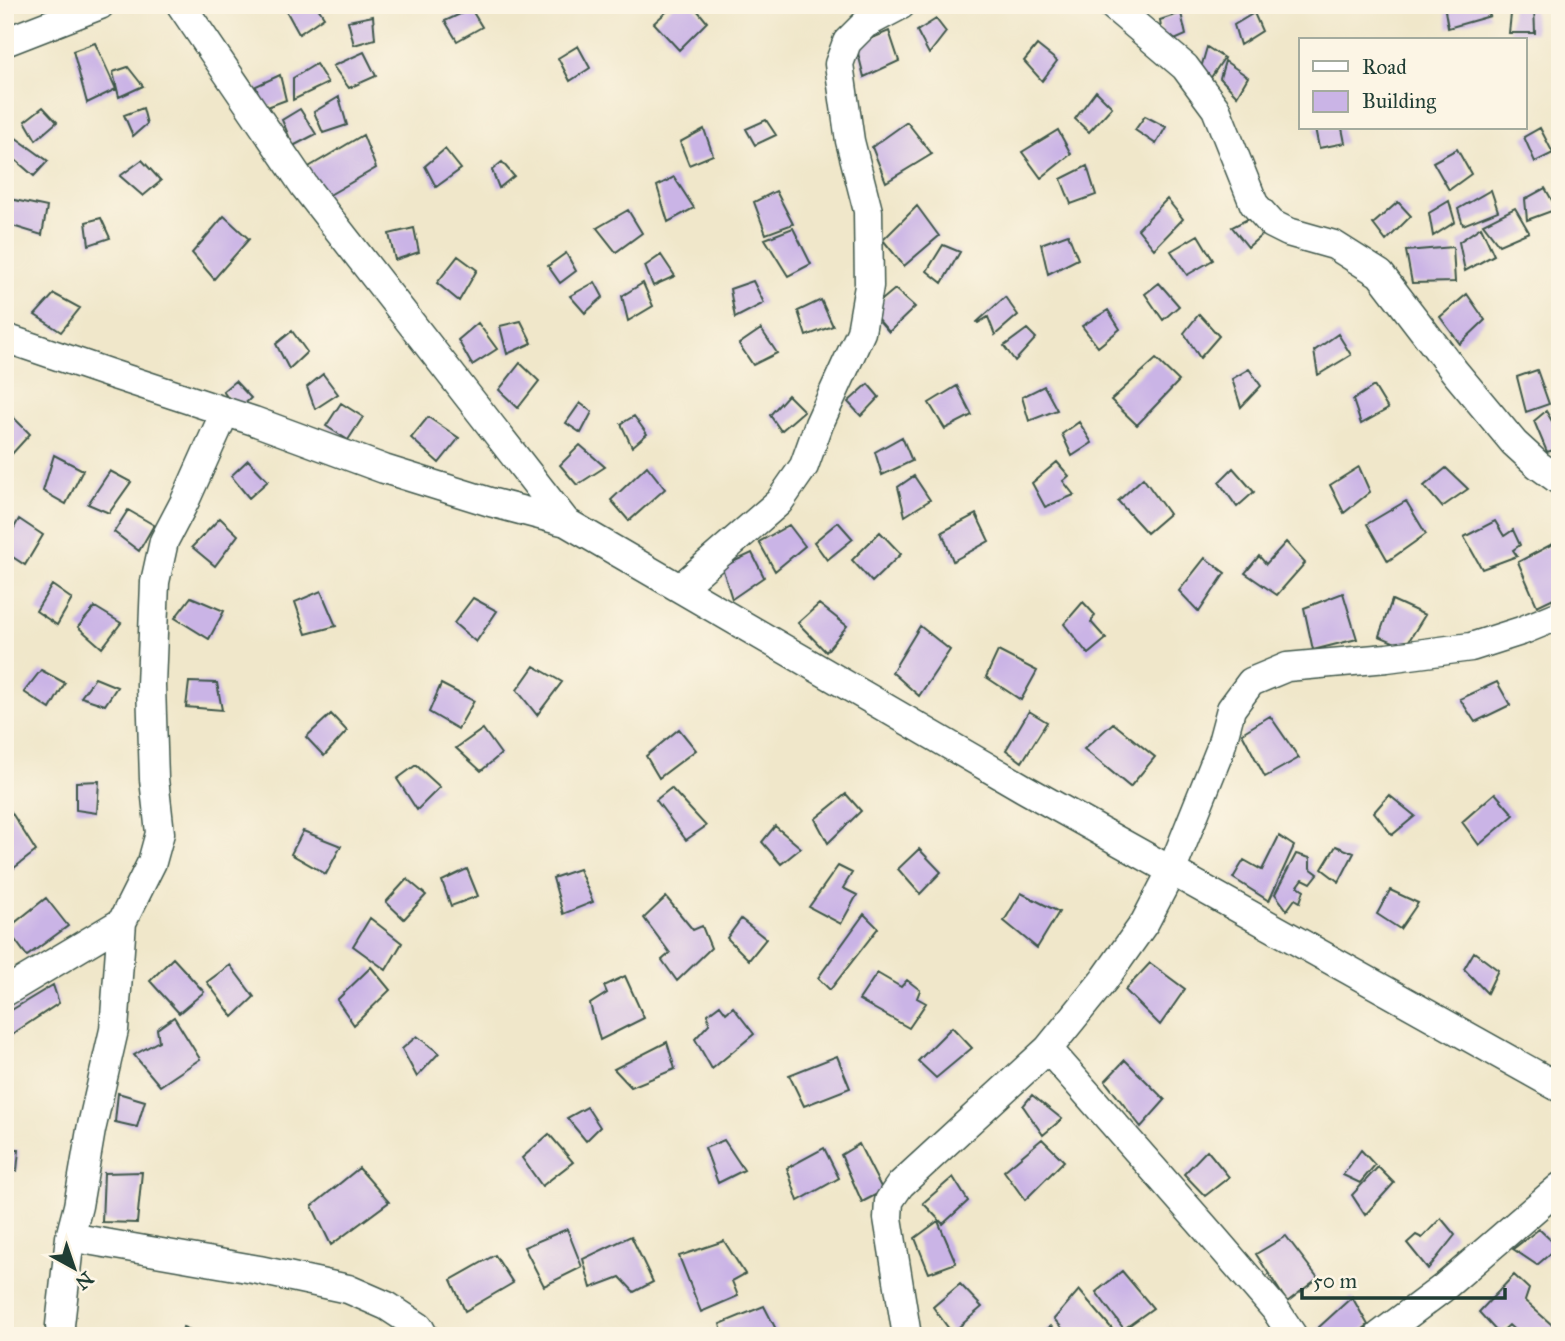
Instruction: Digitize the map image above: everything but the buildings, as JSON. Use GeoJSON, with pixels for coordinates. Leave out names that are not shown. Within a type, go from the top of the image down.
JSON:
{"type":"FeatureCollection","features":[{"type":"Feature","properties":{"kind":"street"},"geometry":{"type":"LineString","coordinates":[[5,42],[100,5]]}},
{"type":"Feature","properties":{"kind":"street"},"geometry":{"type":"LineString","coordinates":[[181,5],[306,187],[566,522]]}},
{"type":"Feature","properties":{"kind":"street"},"geometry":{"type":"LineString","coordinates":[[680,588],[779,502],[804,466],[819,424],[861,332],[869,286],[868,212],[850,141],[839,64],[847,42],[865,24],[901,5]]}},
{"type":"Feature","properties":{"kind":"street"},"geometry":{"type":"LineString","coordinates":[[1112,5],[1185,67],[1216,110],[1254,204],[1272,225],[1334,245],[1380,274],[1455,372],[1514,443],[1560,481]]}},
{"type":"Feature","properties":{"kind":"street"},"geometry":{"type":"LineString","coordinates":[[5,338],[384,469],[566,522],[1025,789],[1560,1088]]}},
{"type":"Feature","properties":{"kind":"street"},"geometry":{"type":"LineString","coordinates":[[61,1336],[70,1237],[114,1030],[122,922],[152,862],[160,833],[151,685],[155,582],[164,541],[185,502],[225,412]]}},
{"type":"Feature","properties":{"kind":"street"},"geometry":{"type":"LineString","coordinates":[[907,1336],[888,1218],[889,1201],[900,1185],[1048,1049],[1104,980],[1145,922],[1171,872],[1220,750],[1231,709],[1251,682],[1287,667],[1471,647],[1560,615]]}},
{"type":"Feature","properties":{"kind":"street"},"geometry":{"type":"LineString","coordinates":[[5,992],[122,922]]}},
{"type":"Feature","properties":{"kind":"street"},"geometry":{"type":"LineString","coordinates":[[1048,1049],[1275,1309],[1293,1336]]}},
{"type":"Feature","properties":{"kind":"street"},"geometry":{"type":"LineString","coordinates":[[1379,1336],[1443,1288],[1560,1187]]}},
{"type":"Feature","properties":{"kind":"street"},"geometry":{"type":"LineString","coordinates":[[70,1237],[259,1270],[348,1289],[387,1306],[419,1328],[424,1336]]}}]}
